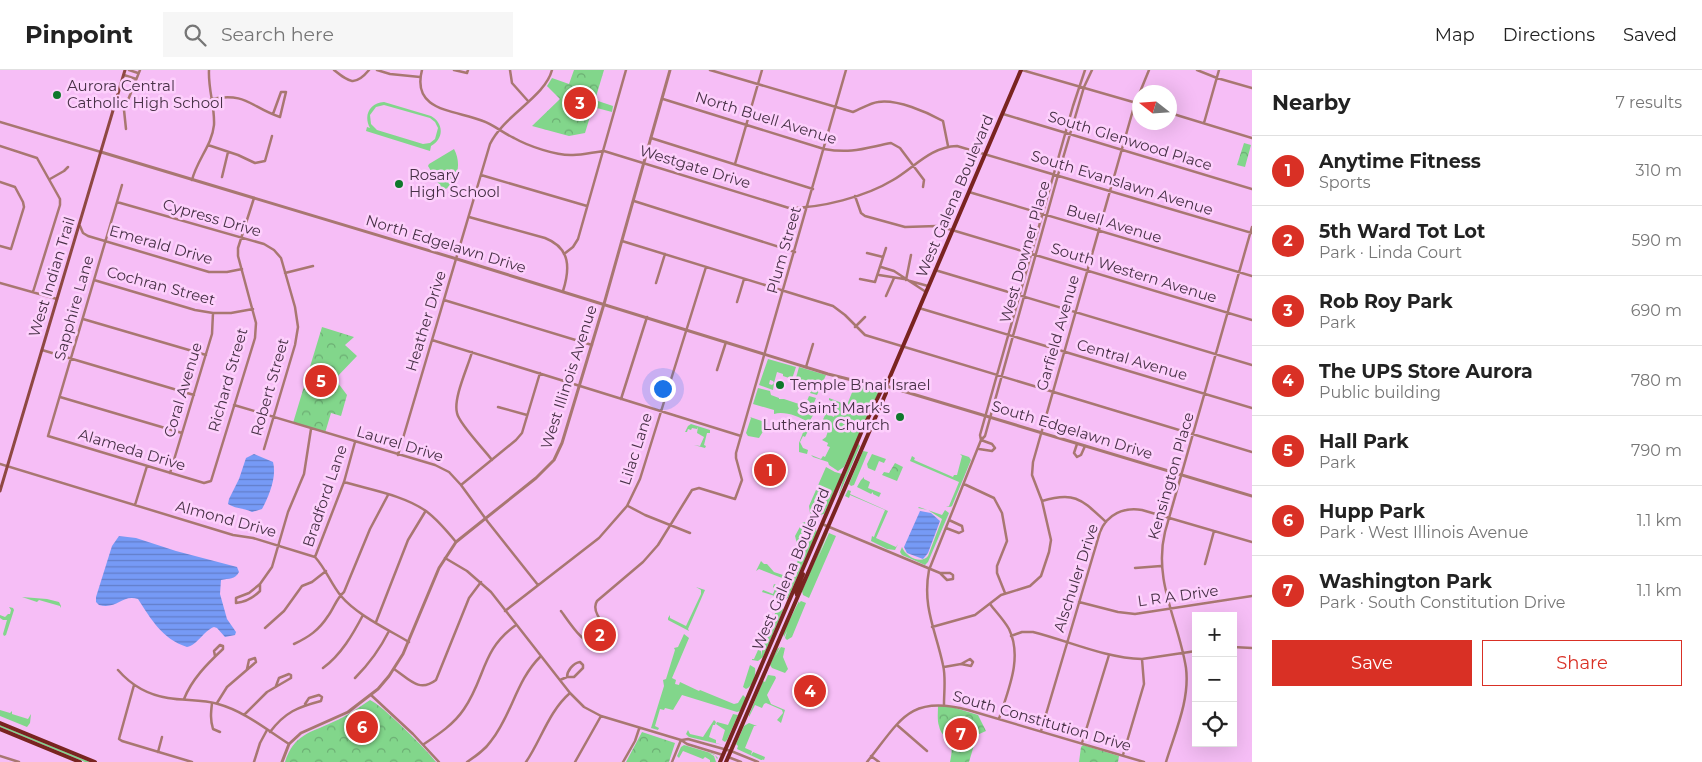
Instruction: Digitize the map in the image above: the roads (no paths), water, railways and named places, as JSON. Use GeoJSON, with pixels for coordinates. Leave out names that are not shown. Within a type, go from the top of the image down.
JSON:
{"type":"FeatureCollection","features":[{"type":"Feature","properties":{"kind":"main road","name":"West Indian Trail"},"geometry":{"type":"LineString","coordinates":[[0,491],[127,70]]}},
{"type":"Feature","properties":{"kind":"main road","name":"West Galena Boulevard"},"geometry":{"type":"LineString","coordinates":[[726,762],[797,596],[861,433],[876,400],[886,386],[1022,70]]}},
{"type":"Feature","properties":{"kind":"main road","name":"West Galena Boulevard"},"geometry":{"type":"LineString","coordinates":[[720,762],[804,566],[886,393],[886,386]]}},
{"type":"Feature","properties":{"kind":"main road"},"geometry":{"type":"LineString","coordinates":[[861,433],[860,442],[862,445]]}},
{"type":"Feature","properties":{"kind":"main road"},"geometry":{"type":"LineString","coordinates":[[797,596],[796,591],[803,575],[804,566]]}},
{"type":"Feature","properties":{"kind":"main road"},"geometry":{"type":"LineString","coordinates":[[0,723],[95,762]]}},
{"type":"Feature","properties":{"kind":"main road"},"geometry":{"type":"LineString","coordinates":[[0,729],[80,762]]}},
{"type":"Feature","properties":{"kind":"street"},"geometry":{"type":"LineString","coordinates":[[126,130],[124,110],[139,72],[127,70]]}},
{"type":"Feature","properties":{"kind":"street"},"geometry":{"type":"LineString","coordinates":[[192,180],[196,167],[208,145],[214,126],[208,70]]}},
{"type":"Feature","properties":{"kind":"street"},"geometry":{"type":"LineString","coordinates":[[334,70],[346,79],[353,81],[362,78],[369,70]]}},
{"type":"Feature","properties":{"kind":"street"},"geometry":{"type":"LineString","coordinates":[[377,70],[390,74],[420,77],[422,70]]}},
{"type":"Feature","properties":{"kind":"street"},"geometry":{"type":"LineString","coordinates":[[454,70],[466,73],[468,70]]}},
{"type":"Feature","properties":{"kind":"street"},"geometry":{"type":"LineString","coordinates":[[510,70],[512,83],[528,101]]}},
{"type":"Feature","properties":{"kind":"street","name":"Heather Drive"},"geometry":{"type":"LineString","coordinates":[[398,455],[490,144],[499,129],[547,83],[552,70]]}},
{"type":"Feature","properties":{"kind":"street"},"geometry":{"type":"LineString","coordinates":[[564,254],[576,243],[626,70]]}},
{"type":"Feature","properties":{"kind":"street","name":"West Illinois Avenue"},"geometry":{"type":"LineString","coordinates":[[289,744],[304,731],[338,718],[371,696],[393,669],[409,642],[444,558],[456,542],[536,478],[554,460],[562,443],[592,346],[670,70]]}},
{"type":"Feature","properties":{"kind":"street"},"geometry":{"type":"LineString","coordinates":[[710,70],[853,112],[878,102],[891,102],[928,113],[942,121],[948,146],[957,146],[985,154]]}},
{"type":"Feature","properties":{"kind":"street"},"geometry":{"type":"LineString","coordinates":[[735,164],[762,70]]}},
{"type":"Feature","properties":{"kind":"street","name":"Plum Street"},"geometry":{"type":"LineString","coordinates":[[671,525],[690,492],[694,489],[699,488],[735,498],[742,480],[736,458],[741,436],[766,355],[846,70]]}},
{"type":"Feature","properties":{"kind":"street"},"geometry":{"type":"LineString","coordinates":[[1022,70],[1132,102]]}},
{"type":"Feature","properties":{"kind":"street","name":"West Downer Place"},"geometry":{"type":"LineString","coordinates":[[944,704],[944,667],[932,627],[927,594],[929,570],[979,449],[980,435],[1007,335],[1079,86],[1086,70]]}},
{"type":"Feature","properties":{"kind":"street","name":"West Downer Place"},"geometry":{"type":"LineString","coordinates":[[981,440],[985,436],[1084,87],[1092,70]]}},
{"type":"Feature","properties":{"kind":"street","name":"Garfield Avenue"},"geometry":{"type":"LineString","coordinates":[[1143,85],[1149,70]]}},
{"type":"Feature","properties":{"kind":"street"},"geometry":{"type":"LineString","coordinates":[[1197,70],[1252,88]]}},
{"type":"Feature","properties":{"kind":"street"},"geometry":{"type":"LineString","coordinates":[[1204,123],[1219,70]]}},
{"type":"Feature","properties":{"kind":"street"},"geometry":{"type":"LineString","coordinates":[[124,75],[136,80]]}},
{"type":"Feature","properties":{"kind":"street","name":"Westgate Drive"},"geometry":{"type":"LineString","coordinates":[[420,77],[420,88],[425,98],[435,106],[484,121],[516,139],[555,152],[572,155],[604,151],[783,206],[808,207],[855,196],[893,180],[936,150],[948,146]]}},
{"type":"Feature","properties":{"kind":"street"},"geometry":{"type":"LineString","coordinates":[[211,99],[226,97],[242,99],[254,103],[273,114],[280,117],[286,92],[281,92],[273,114]]}},
{"type":"Feature","properties":{"kind":"street","name":"North Buell Avenue"},"geometry":{"type":"LineString","coordinates":[[662,99],[839,152],[859,151],[891,143],[900,148],[913,165]]}},
{"type":"Feature","properties":{"kind":"street","name":"South Glenwood Place"},"geometry":{"type":"LineString","coordinates":[[1002,114],[1252,189]]}},
{"type":"Feature","properties":{"kind":"street","name":"Garfield Avenue"},"geometry":{"type":"LineString","coordinates":[[932,627],[972,616],[1005,593],[1036,583],[1043,573],[1051,540],[1042,501],[1032,472],[1033,462],[1132,114]]}},
{"type":"Feature","properties":{"kind":"street"},"geometry":{"type":"LineString","coordinates":[[1177,115],[1252,138]]}},
{"type":"Feature","properties":{"kind":"street","name":"North Edgelawn Drive"},"geometry":{"type":"LineString","coordinates":[[0,122],[563,291],[806,367],[852,380],[886,386]]}},
{"type":"Feature","properties":{"kind":"street"},"geometry":{"type":"LineString","coordinates":[[208,145],[241,156],[255,164],[265,161],[272,136]]}},
{"type":"Feature","properties":{"kind":"street"},"geometry":{"type":"LineString","coordinates":[[651,138],[813,189]]}},
{"type":"Feature","properties":{"kind":"street"},"geometry":{"type":"LineString","coordinates":[[0,146],[37,158],[58,195],[60,205],[33,292]]}},
{"type":"Feature","properties":{"kind":"street"},"geometry":{"type":"LineString","coordinates":[[222,177],[228,152]]}},
{"type":"Feature","properties":{"kind":"street","name":"South Evanslawn Avenue"},"geometry":{"type":"LineString","coordinates":[[985,154],[1251,233]]}},
{"type":"Feature","properties":{"kind":"street"},"geometry":{"type":"LineString","coordinates":[[913,165],[924,180],[923,188]]}},
{"type":"Feature","properties":{"kind":"street"},"geometry":{"type":"LineString","coordinates":[[50,179],[64,171],[68,166]]}},
{"type":"Feature","properties":{"kind":"street"},"geometry":{"type":"LineString","coordinates":[[480,175],[588,206]]}},
{"type":"Feature","properties":{"kind":"street"},"geometry":{"type":"LineString","coordinates":[[0,182],[15,187],[24,207],[11,249],[0,246]]}},
{"type":"Feature","properties":{"kind":"street","name":"Sapphire Lane"},"geometry":{"type":"LineString","coordinates":[[48,436],[122,185]]}},
{"type":"Feature","properties":{"kind":"street","name":"Buell Avenue"},"geometry":{"type":"LineString","coordinates":[[969,192],[1252,276]]}},
{"type":"Feature","properties":{"kind":"street","name":"South Western Avenue"},"geometry":{"type":"LineString","coordinates":[[855,196],[861,213],[865,216],[906,227],[937,226],[952,230],[1252,320]]}},
{"type":"Feature","properties":{"kind":"street","name":"Richard Street"},"geometry":{"type":"LineString","coordinates":[[211,481],[255,338],[256,323],[238,256],[238,248],[254,198]]}},
{"type":"Feature","properties":{"kind":"street"},"geometry":{"type":"LineString","coordinates":[[634,201],[795,252]]}},
{"type":"Feature","properties":{"kind":"street","name":"Cypress Drive"},"geometry":{"type":"LineString","coordinates":[[116,202],[264,244],[282,258],[285,273]]}},
{"type":"Feature","properties":{"kind":"street"},"geometry":{"type":"LineString","coordinates":[[469,216],[549,239],[556,244],[564,254],[568,268],[563,291]]}},
{"type":"Feature","properties":{"kind":"street","name":"Emerald Drive"},"geometry":{"type":"LineString","coordinates":[[79,225],[84,234],[209,272],[227,272],[242,268]]}},
{"type":"Feature","properties":{"kind":"street","name":"Kensington Place"},"geometry":{"type":"LineString","coordinates":[[1166,762],[1184,702],[1187,684],[1186,668],[1161,566],[1164,539],[1252,227]]}},
{"type":"Feature","properties":{"kind":"street"},"geometry":{"type":"LineString","coordinates":[[622,242],[833,306],[866,336],[1252,452]]}},
{"type":"Feature","properties":{"kind":"street"},"geometry":{"type":"LineString","coordinates":[[860,279],[875,282],[886,248]]}},
{"type":"Feature","properties":{"kind":"street"},"geometry":{"type":"LineString","coordinates":[[868,253],[883,257]]}},
{"type":"Feature","properties":{"kind":"street"},"geometry":{"type":"LineString","coordinates":[[656,283],[665,254]]}},
{"type":"Feature","properties":{"kind":"street"},"geometry":{"type":"LineString","coordinates":[[906,280],[911,255]]}},
{"type":"Feature","properties":{"kind":"street"},"geometry":{"type":"LineString","coordinates":[[285,273],[313,266]]}},
{"type":"Feature","properties":{"kind":"street","name":"Lilac Lane"},"geometry":{"type":"LineString","coordinates":[[505,611],[599,538],[627,506],[640,480],[685,329],[706,267]]}},
{"type":"Feature","properties":{"kind":"street"},"geometry":{"type":"LineString","coordinates":[[881,267],[894,271],[926,292]]}},
{"type":"Feature","properties":{"kind":"street"},"geometry":{"type":"LineString","coordinates":[[935,270],[1252,365]]}},
{"type":"Feature","properties":{"kind":"street","name":"Robert Street"},"geometry":{"type":"LineString","coordinates":[[264,449],[295,345],[298,327],[295,307],[285,273]]}},
{"type":"Feature","properties":{"kind":"street"},"geometry":{"type":"LineString","coordinates":[[879,274],[928,286]]}},
{"type":"Feature","properties":{"kind":"street"},"geometry":{"type":"LineString","coordinates":[[886,296],[894,278]]}},
{"type":"Feature","properties":{"kind":"street"},"geometry":{"type":"LineString","coordinates":[[737,302],[744,279]]}},
{"type":"Feature","properties":{"kind":"street","name":"Cochran Street"},"geometry":{"type":"LineString","coordinates":[[94,280],[214,314],[252,309]]}},
{"type":"Feature","properties":{"kind":"street"},"geometry":{"type":"LineString","coordinates":[[0,282],[57,299]]}},
{"type":"Feature","properties":{"kind":"street"},"geometry":{"type":"LineString","coordinates":[[444,300],[592,346]]}},
{"type":"Feature","properties":{"kind":"street","name":"Central Avenue"},"geometry":{"type":"LineString","coordinates":[[919,308],[1252,408]]}},
{"type":"Feature","properties":{"kind":"street","name":"Coral Avenue"},"geometry":{"type":"LineString","coordinates":[[170,473],[212,334],[214,314]]}},
{"type":"Feature","properties":{"kind":"street"},"geometry":{"type":"LineString","coordinates":[[855,327],[865,317]]}},
{"type":"Feature","properties":{"kind":"street"},"geometry":{"type":"LineString","coordinates":[[621,399],[647,318]]}},
{"type":"Feature","properties":{"kind":"street"},"geometry":{"type":"LineString","coordinates":[[83,319],[206,355]]}},
{"type":"Feature","properties":{"kind":"street"},"geometry":{"type":"LineString","coordinates":[[432,340],[741,436]]}},
{"type":"Feature","properties":{"kind":"street"},"geometry":{"type":"LineString","coordinates":[[717,370],[726,342]]}},
{"type":"Feature","properties":{"kind":"street"},"geometry":{"type":"LineString","coordinates":[[806,367],[813,344]]}},
{"type":"Feature","properties":{"kind":"street"},"geometry":{"type":"LineString","coordinates":[[42,350],[194,395]]}},
{"type":"Feature","properties":{"kind":"street"},"geometry":{"type":"LineString","coordinates":[[472,352],[456,412],[461,422],[492,460]]}},
{"type":"Feature","properties":{"kind":"street"},"geometry":{"type":"LineString","coordinates":[[461,485],[522,433],[540,373]]}},
{"type":"Feature","properties":{"kind":"street","name":"South Edgelawn Drive"},"geometry":{"type":"LineString","coordinates":[[886,386],[1252,496]]}},
{"type":"Feature","properties":{"kind":"street"},"geometry":{"type":"LineString","coordinates":[[60,397],[182,433]]}},
{"type":"Feature","properties":{"kind":"street","name":"Laurel Drive"},"geometry":{"type":"LineString","coordinates":[[234,405],[436,465],[449,472],[538,585]]}},
{"type":"Feature","properties":{"kind":"street"},"geometry":{"type":"LineString","coordinates":[[498,407],[527,415]]}},
{"type":"Feature","properties":{"kind":"street"},"geometry":{"type":"LineString","coordinates":[[260,584],[260,591],[257,594],[248,600],[236,603],[236,598],[249,593],[260,584],[272,568],[288,512],[304,474],[311,429]]}},
{"type":"Feature","properties":{"kind":"street","name":"Alameda Drive"},"geometry":{"type":"LineString","coordinates":[[48,436],[170,473],[204,482],[211,481]]}},
{"type":"Feature","properties":{"kind":"street"},"geometry":{"type":"LineString","coordinates":[[979,449],[992,451],[995,448],[992,444],[981,440]]}},
{"type":"Feature","properties":{"kind":"street","name":"Bradford Lane"},"geometry":{"type":"LineString","coordinates":[[315,557],[344,482],[356,442]]}},
{"type":"Feature","properties":{"kind":"street"},"geometry":{"type":"LineString","coordinates":[[1077,444],[1074,453],[1077,457],[1081,456],[1084,446]]}},
{"type":"Feature","properties":{"kind":"street","name":"Almond Drive"},"geometry":{"type":"LineString","coordinates":[[1,466],[315,557]]}},
{"type":"Feature","properties":{"kind":"street"},"geometry":{"type":"LineString","coordinates":[[135,505],[147,466]]}},
{"type":"Feature","properties":{"kind":"street"},"geometry":{"type":"LineString","coordinates":[[344,482],[410,502],[426,511],[441,524],[456,542]]}},
{"type":"Feature","properties":{"kind":"street"},"geometry":{"type":"LineString","coordinates":[[964,484],[994,498],[1002,513],[1007,541],[996,573],[1005,593]]}},
{"type":"Feature","properties":{"kind":"street"},"geometry":{"type":"LineString","coordinates":[[294,644],[313,635],[344,592],[370,529],[388,495]]}},
{"type":"Feature","properties":{"kind":"street"},"geometry":{"type":"LineString","coordinates":[[1042,501],[1058,496],[1072,497],[1086,504],[1106,522]]}},
{"type":"Feature","properties":{"kind":"street"},"geometry":{"type":"LineString","coordinates":[[627,506],[690,533]]}},
{"type":"Feature","properties":{"kind":"street","name":"Alschuler Drive"},"geometry":{"type":"LineString","coordinates":[[1041,732],[1100,532],[1106,522],[1115,514],[1130,509],[1142,510],[1252,542]]}},
{"type":"Feature","properties":{"kind":"street"},"geometry":{"type":"LineString","coordinates":[[376,622],[408,540],[426,511]]}},
{"type":"Feature","properties":{"kind":"street"},"geometry":{"type":"LineString","coordinates":[[946,528],[959,533],[963,531],[962,526],[949,520]]}},
{"type":"Feature","properties":{"kind":"street"},"geometry":{"type":"LineString","coordinates":[[561,611],[586,643],[600,644],[612,634],[595,611],[594,605],[643,562],[658,545],[671,525]]}},
{"type":"Feature","properties":{"kind":"street"},"geometry":{"type":"LineString","coordinates":[[825,525],[929,570],[950,573],[953,578],[948,581],[940,573]]}},
{"type":"Feature","properties":{"kind":"street"},"geometry":{"type":"LineString","coordinates":[[1204,564],[1214,531]]}},
{"type":"Feature","properties":{"kind":"street"},"geometry":{"type":"LineString","coordinates":[[315,557],[340,595],[363,615],[409,642]]}},
{"type":"Feature","properties":{"kind":"street"},"geometry":{"type":"LineString","coordinates":[[444,558],[481,582],[491,592],[570,693],[584,707],[601,716],[680,740],[742,762]]}},
{"type":"Feature","properties":{"kind":"street"},"geometry":{"type":"LineString","coordinates":[[1135,568],[1161,566]]}},
{"type":"Feature","properties":{"kind":"street"},"geometry":{"type":"LineString","coordinates":[[265,628],[284,612],[302,586],[312,582],[326,571]]}},
{"type":"Feature","properties":{"kind":"street"},"geometry":{"type":"LineString","coordinates":[[393,669],[419,686],[428,686],[436,680],[469,598],[481,582]]}},
{"type":"Feature","properties":{"kind":"street","name":"L R A Drive"},"geometry":{"type":"LineString","coordinates":[[1079,602],[1118,612],[1135,614],[1252,596]]}},
{"type":"Feature","properties":{"kind":"street"},"geometry":{"type":"LineString","coordinates":[[990,604],[1008,626],[1015,648],[1015,662],[999,719]]}},
{"type":"Feature","properties":{"kind":"street"},"geometry":{"type":"LineString","coordinates":[[323,668],[331,662],[346,644],[363,615]]}},
{"type":"Feature","properties":{"kind":"street"},"geometry":{"type":"LineString","coordinates":[[424,744],[442,732],[458,717],[470,699],[490,651],[499,639],[516,625]]}},
{"type":"Feature","properties":{"kind":"street"},"geometry":{"type":"LineString","coordinates":[[355,678],[374,656],[389,630]]}},
{"type":"Feature","properties":{"kind":"street"},"geometry":{"type":"LineString","coordinates":[[1011,636],[1031,632],[1109,654],[1142,659],[1192,652]]}},
{"type":"Feature","properties":{"kind":"street"},"geometry":{"type":"LineString","coordinates":[[1237,647],[1252,648]]}},
{"type":"Feature","properties":{"kind":"street"},"geometry":{"type":"LineString","coordinates":[[1082,743],[1109,654]]}},
{"type":"Feature","properties":{"kind":"street"},"geometry":{"type":"LineString","coordinates":[[184,699],[194,680],[215,656]]}},
{"type":"Feature","properties":{"kind":"street"},"geometry":{"type":"LineString","coordinates":[[467,762],[490,742],[500,728],[524,675],[541,656]]}},
{"type":"Feature","properties":{"kind":"street"},"geometry":{"type":"LineString","coordinates":[[944,667],[961,664],[971,666],[973,662],[970,658],[961,664]]}},
{"type":"Feature","properties":{"kind":"street"},"geometry":{"type":"LineString","coordinates":[[1123,755],[1144,684],[1142,659]]}},
{"type":"Feature","properties":{"kind":"street"},"geometry":{"type":"LineString","coordinates":[[560,680],[574,677],[583,668],[583,665],[580,662],[576,663],[568,671],[567,677]]}},
{"type":"Feature","properties":{"kind":"street"},"geometry":{"type":"LineString","coordinates":[[217,703],[227,687],[248,669]]}},
{"type":"Feature","properties":{"kind":"street"},"geometry":{"type":"LineString","coordinates":[[118,670],[134,685],[157,695],[168,698],[217,703],[244,716],[289,744],[282,762]]}},
{"type":"Feature","properties":{"kind":"street"},"geometry":{"type":"LineString","coordinates":[[244,716],[261,697],[291,678],[291,675],[287,674],[277,679],[276,686]]}},
{"type":"Feature","properties":{"kind":"street"},"geometry":{"type":"LineString","coordinates":[[134,685],[119,739],[192,762]]}},
{"type":"Feature","properties":{"kind":"street"},"geometry":{"type":"LineString","coordinates":[[526,762],[536,748],[552,715],[570,693]]}},
{"type":"Feature","properties":{"kind":"street"},"geometry":{"type":"LineString","coordinates":[[254,762],[260,743],[268,731],[294,709],[305,704],[321,701],[322,697],[319,695],[310,698],[305,704]]}},
{"type":"Feature","properties":{"kind":"street"},"geometry":{"type":"LineString","coordinates":[[371,696],[424,744],[440,762]]}},
{"type":"Feature","properties":{"kind":"street"},"geometry":{"type":"LineString","coordinates":[[212,702],[211,723],[213,728],[220,732]]}},
{"type":"Feature","properties":{"kind":"street","name":"South Constitution Drive"},"geometry":{"type":"LineString","coordinates":[[867,762],[908,714],[921,708],[944,704],[1144,762]]}},
{"type":"Feature","properties":{"kind":"street"},"geometry":{"type":"LineString","coordinates":[[575,762],[601,716]]}},
{"type":"Feature","properties":{"kind":"street"},"geometry":{"type":"LineString","coordinates":[[897,725],[927,751]]}},
{"type":"Feature","properties":{"kind":"street"},"geometry":{"type":"LineString","coordinates":[[623,762],[639,728]]}},
{"type":"Feature","properties":{"kind":"street"},"geometry":{"type":"LineString","coordinates":[[158,752],[162,737]]}},
{"type":"Feature","properties":{"kind":"street"},"geometry":{"type":"LineString","coordinates":[[680,740],[688,739],[726,749],[758,762]]}},
{"type":"Feature","properties":{"kind":"street"},"geometry":{"type":"LineString","coordinates":[[672,762],[680,740]]}},
{"type":"Feature","properties":{"kind":"street"},"geometry":{"type":"LineString","coordinates":[[0,756],[19,762]]}},
{"type":"Feature","properties":{"kind":"street"},"geometry":{"type":"LineString","coordinates":[[872,756],[879,762]]}},
{"type":"Feature","properties":{"kind":"water"},"geometry":{"type":"Polygon","coordinates":[[[254,454],[273,462],[274,474],[270,492],[262,509],[252,512],[228,504],[246,458],[254,454]]]}},
{"type":"Feature","properties":{"kind":"water"},"geometry":{"type":"Polygon","coordinates":[[[920,511],[931,513],[940,521],[928,553],[923,559],[907,553],[904,547],[920,511]]]}},
{"type":"Feature","properties":{"kind":"water"},"geometry":{"type":"Polygon","coordinates":[[[119,536],[136,538],[237,567],[239,572],[236,576],[221,580],[220,594],[227,619],[236,632],[235,635],[225,637],[214,627],[194,644],[187,647],[164,634],[138,599],[132,598],[105,606],[99,605],[96,602],[96,597],[112,546],[119,536]]]}},
{"type":"Feature","properties":{"kind":"place","name":"Aurora Central Catholic High School"},"geometry":{"type":"Point","coordinates":[57,95]}},
{"type":"Feature","properties":{"kind":"place","name":"Rob Roy Park"},"geometry":{"type":"Point","coordinates":[580,103]}},
{"type":"Feature","properties":{"kind":"place","name":"Rosary High School"},"geometry":{"type":"Point","coordinates":[399,184]}},
{"type":"Feature","properties":{"kind":"place","name":"Hall Park"},"geometry":{"type":"Point","coordinates":[321,381]}},
{"type":"Feature","properties":{"kind":"place","name":"Temple B'nai Israel"},"geometry":{"type":"Point","coordinates":[780,385]}},
{"type":"Feature","properties":{"kind":"place","name":"Saint Mark's Lutheran Church"},"geometry":{"type":"Point","coordinates":[900,417]}},
{"type":"Feature","properties":{"kind":"place","name":"Anytime Fitness"},"geometry":{"type":"Point","coordinates":[770,470]}},
{"type":"Feature","properties":{"kind":"place","name":"5th Ward Tot Lot"},"geometry":{"type":"Point","coordinates":[600,635]}},
{"type":"Feature","properties":{"kind":"place","name":"The UPS Store Aurora"},"geometry":{"type":"Point","coordinates":[810,691]}},
{"type":"Feature","properties":{"kind":"place","name":"Hupp Park"},"geometry":{"type":"Point","coordinates":[362,727]}},
{"type":"Feature","properties":{"kind":"place","name":"Washington Park"},"geometry":{"type":"Point","coordinates":[961,734]}}]}
